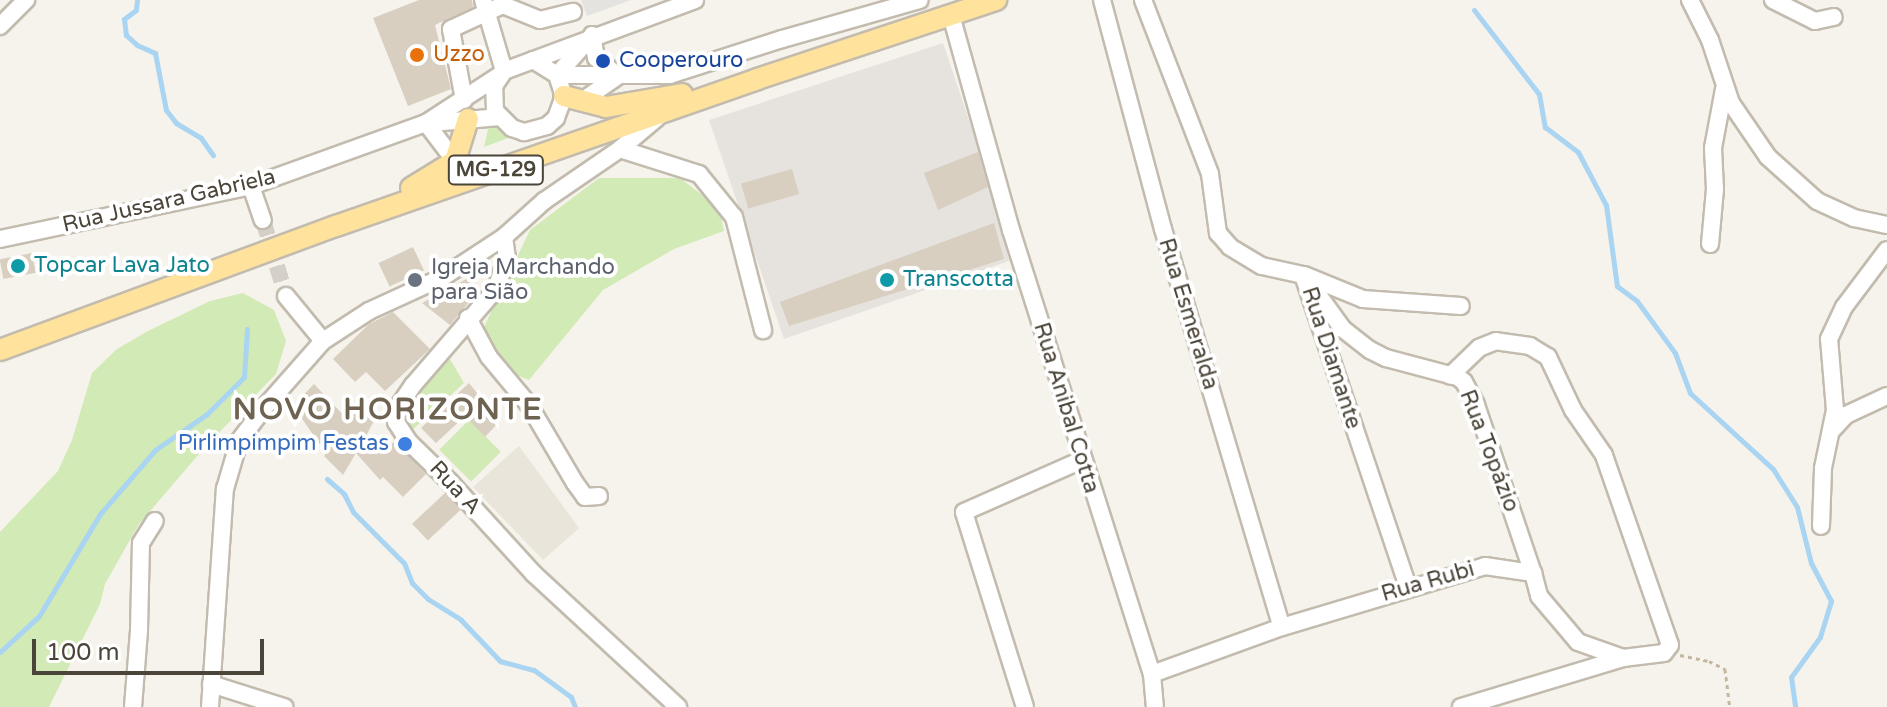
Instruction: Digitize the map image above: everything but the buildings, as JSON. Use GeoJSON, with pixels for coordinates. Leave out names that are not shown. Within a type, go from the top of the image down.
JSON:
{"type":"FeatureCollection","features":[{"type":"Feature","properties":{"kind":"main road","name":"MG-129"},"geometry":{"type":"LineString","coordinates":[[0,350],[336,226],[757,79],[996,0]]}},
{"type":"Feature","properties":{"kind":"main road"},"geometry":{"type":"LineString","coordinates":[[573,98],[606,107],[757,79]]}},
{"type":"Feature","properties":{"kind":"main road"},"geometry":{"type":"LineString","coordinates":[[550,151],[625,105]]}},
{"type":"Feature","properties":{"kind":"main road"},"geometry":{"type":"LineString","coordinates":[[336,226],[438,175],[455,161],[466,110]]}},
{"type":"Feature","properties":{"kind":"street","name":"Rua Jussara Gabriela"},"geometry":{"type":"LineString","coordinates":[[0,239],[251,186],[466,110],[513,67],[592,35],[695,0]]}},
{"type":"Feature","properties":{"kind":"street"},"geometry":{"type":"LineString","coordinates":[[485,7],[495,37],[513,67],[557,75],[618,76],[670,75],[886,5],[920,0]]}},
{"type":"Feature","properties":{"kind":"street","name":"Rua Esmeralda"},"geometry":{"type":"LineString","coordinates":[[1102,0],[1163,229],[1282,627]]}},
{"type":"Feature","properties":{"kind":"street","name":"Rua Diamante"},"geometry":{"type":"LineString","coordinates":[[1143,0],[1210,174],[1218,233],[1230,247],[1262,266],[1303,275],[1408,587]]}},
{"type":"Feature","properties":{"kind":"street"},"geometry":{"type":"LineString","coordinates":[[1690,0],[1710,40],[1724,89],[1752,137],[1790,180],[1833,210],[1887,225]]}},
{"type":"Feature","properties":{"kind":"street"},"geometry":{"type":"LineString","coordinates":[[1773,0],[1815,21],[1834,17]]}},
{"type":"Feature","properties":{"kind":"street"},"geometry":{"type":"LineString","coordinates":[[0,26],[25,1]]}},
{"type":"Feature","properties":{"kind":"street"},"geometry":{"type":"LineString","coordinates":[[466,110],[451,29],[485,7],[503,5],[540,20],[573,12]]}},
{"type":"Feature","properties":{"kind":"street","name":"Rua Anibal Cotta"},"geometry":{"type":"LineString","coordinates":[[951,15],[1011,230],[1152,674],[1155,707]]}},
{"type":"Feature","properties":{"kind":"street"},"geometry":{"type":"LineString","coordinates":[[557,75],[592,35]]}},
{"type":"Feature","properties":{"kind":"street"},"geometry":{"type":"LineString","coordinates":[[592,35],[596,58],[618,76]]}},
{"type":"Feature","properties":{"kind":"street"},"geometry":{"type":"LineString","coordinates":[[513,67],[493,99],[500,117],[512,128],[536,131],[556,118],[573,98],[618,76]]}},
{"type":"Feature","properties":{"kind":"street"},"geometry":{"type":"LineString","coordinates":[[557,75],[573,98]]}},
{"type":"Feature","properties":{"kind":"street"},"geometry":{"type":"LineString","coordinates":[[1710,244],[1715,189],[1713,140],[1724,89]]}},
{"type":"Feature","properties":{"kind":"street","name":"Rua Jussara Gabriela"},"geometry":{"type":"LineString","coordinates":[[466,110],[500,117]]}},
{"type":"Feature","properties":{"kind":"street"},"geometry":{"type":"LineString","coordinates":[[210,707],[225,489],[232,456],[263,409],[323,341],[369,311],[443,277],[504,237],[544,201],[620,149],[664,111]]}},
{"type":"Feature","properties":{"kind":"street"},"geometry":{"type":"LineString","coordinates":[[426,123],[455,161]]}},
{"type":"Feature","properties":{"kind":"street"},"geometry":{"type":"LineString","coordinates":[[620,149],[699,174],[734,217],[763,330]]}},
{"type":"Feature","properties":{"kind":"street"},"geometry":{"type":"LineString","coordinates":[[251,186],[263,220]]}},
{"type":"Feature","properties":{"kind":"street","name":"Rua A"},"geometry":{"type":"LineString","coordinates":[[504,237],[507,258],[496,289],[468,318],[402,401],[395,418],[397,426],[534,574],[678,707]]}},
{"type":"Feature","properties":{"kind":"street"},"geometry":{"type":"LineString","coordinates":[[1821,526],[1823,468],[1833,429],[1829,339],[1844,307],[1887,250]]}},
{"type":"Feature","properties":{"kind":"street"},"geometry":{"type":"LineString","coordinates":[[1303,275],[1363,299],[1461,306]]}},
{"type":"Feature","properties":{"kind":"street","name":"Rua Topázio"},"geometry":{"type":"LineString","coordinates":[[1303,275],[1343,329],[1357,341],[1386,358],[1464,382],[1476,405],[1533,573]]}},
{"type":"Feature","properties":{"kind":"street"},"geometry":{"type":"LineString","coordinates":[[286,296],[323,341]]}},
{"type":"Feature","properties":{"kind":"street"},"geometry":{"type":"LineString","coordinates":[[468,318],[489,357],[529,405],[585,497],[599,496]]}},
{"type":"Feature","properties":{"kind":"street"},"geometry":{"type":"LineString","coordinates":[[1450,376],[1479,348],[1496,341],[1530,346],[1548,357],[1573,410],[1604,455],[1667,649],[1623,658],[1461,707]]}},
{"type":"Feature","properties":{"kind":"street"},"geometry":{"type":"LineString","coordinates":[[1833,429],[1846,415],[1887,396]]}},
{"type":"Feature","properties":{"kind":"street"},"geometry":{"type":"LineString","coordinates":[[1025,707],[964,512],[1082,460]]}},
{"type":"Feature","properties":{"kind":"street"},"geometry":{"type":"LineString","coordinates":[[133,707],[141,543],[155,521]]}},
{"type":"Feature","properties":{"kind":"street","name":"Rua Rubi"},"geometry":{"type":"LineString","coordinates":[[1152,674],[1282,627],[1485,566],[1533,573]]}},
{"type":"Feature","properties":{"kind":"street"},"geometry":{"type":"LineString","coordinates":[[1533,573],[1539,596],[1578,642],[1623,658]]}},
{"type":"Feature","properties":{"kind":"street"},"geometry":{"type":"LineString","coordinates":[[211,684],[284,707]]}},
{"type":"Feature","properties":{"kind":"path"},"geometry":{"type":"LineString","coordinates":[[1667,649],[1725,669],[1730,707]]}},
{"type":"Feature","properties":{"kind":"shaded area"},"geometry":{"type":"Polygon","coordinates":[[[581,0],[631,0],[587,16],[581,0]]]}},
{"type":"Feature","properties":{"kind":"shaded area","name":"Transcotta"},"geometry":{"type":"Polygon","coordinates":[[[943,43],[991,186],[1009,261],[784,339],[709,120],[943,43]]]}},
{"type":"Feature","properties":{"kind":"shaded area"},"geometry":{"type":"Polygon","coordinates":[[[519,446],[579,528],[543,560],[473,487],[519,446]]]}},
{"type":"Feature","properties":{"kind":"green space"},"geometry":{"type":"Polygon","coordinates":[[[491,116],[516,135],[484,147],[491,116]]]}},
{"type":"Feature","properties":{"kind":"green space"},"geometry":{"type":"Polygon","coordinates":[[[599,178],[680,178],[719,208],[724,231],[674,249],[603,290],[529,380],[516,375],[482,331],[530,230],[599,178]]]}},
{"type":"Feature","properties":{"kind":"green space"},"geometry":{"type":"Polygon","coordinates":[[[243,293],[274,310],[286,341],[276,374],[205,447],[139,524],[105,584],[100,604],[49,707],[0,707],[0,532],[58,471],[72,440],[92,373],[117,349],[148,331],[210,301],[243,293]]]}},
{"type":"Feature","properties":{"kind":"green space"},"geometry":{"type":"Polygon","coordinates":[[[450,359],[464,383],[410,432],[401,419],[405,405],[450,359]]]}},
{"type":"Feature","properties":{"kind":"green space"},"geometry":{"type":"Polygon","coordinates":[[[469,420],[501,452],[471,482],[439,450],[469,420]]]}},
{"type":"Feature","properties":{"kind":"waterway"},"geometry":{"type":"LineString","coordinates":[[137,0],[136,10],[124,19],[126,35],[137,45],[155,53],[166,110],[176,123],[201,138],[213,155]]}},
{"type":"Feature","properties":{"kind":"waterway"},"geometry":{"type":"LineString","coordinates":[[1474,10],[1539,94],[1545,127],[1578,152],[1606,205],[1617,286],[1637,301],[1675,353],[1690,393],[1773,469],[1797,507],[1811,563],[1831,601],[1820,637],[1791,677],[1795,707]]}},
{"type":"Feature","properties":{"kind":"waterway"},"geometry":{"type":"LineString","coordinates":[[0,652],[39,616],[100,514],[155,450],[207,414],[244,377],[247,329]]}},
{"type":"Feature","properties":{"kind":"waterway"},"geometry":{"type":"LineString","coordinates":[[327,479],[344,494],[353,512],[404,563],[412,583],[428,599],[461,620],[500,661],[534,670],[571,697],[575,707]]}},
{"type":"Feature","properties":{"kind":"tunnel"},"geometry":{"type":"LineString","coordinates":[[263,220],[286,296]]}},
{"type":"Feature","properties":{"kind":"place","name":"Uzzo"},"geometry":{"type":"Point","coordinates":[417,55]}},
{"type":"Feature","properties":{"kind":"place","name":"Cooperouro"},"geometry":{"type":"Point","coordinates":[603,61]}},
{"type":"Feature","properties":{"kind":"place","name":"Topcar Lava Jato"},"geometry":{"type":"Point","coordinates":[18,266]}},
{"type":"Feature","properties":{"kind":"place","name":"Igreja Marchando para Sião"},"geometry":{"type":"Point","coordinates":[415,280]}},
{"type":"Feature","properties":{"kind":"place","name":"Transcotta"},"geometry":{"type":"Point","coordinates":[887,280]}},
{"type":"Feature","properties":{"kind":"place","name":"Pirlimpimpim Festas"},"geometry":{"type":"Point","coordinates":[405,444]}},
{"type":"Feature","properties":{"kind":"district","name":"NOVO HORIZONTE"},"geometry":{"type":"Point","coordinates":[388,410]}}]}
